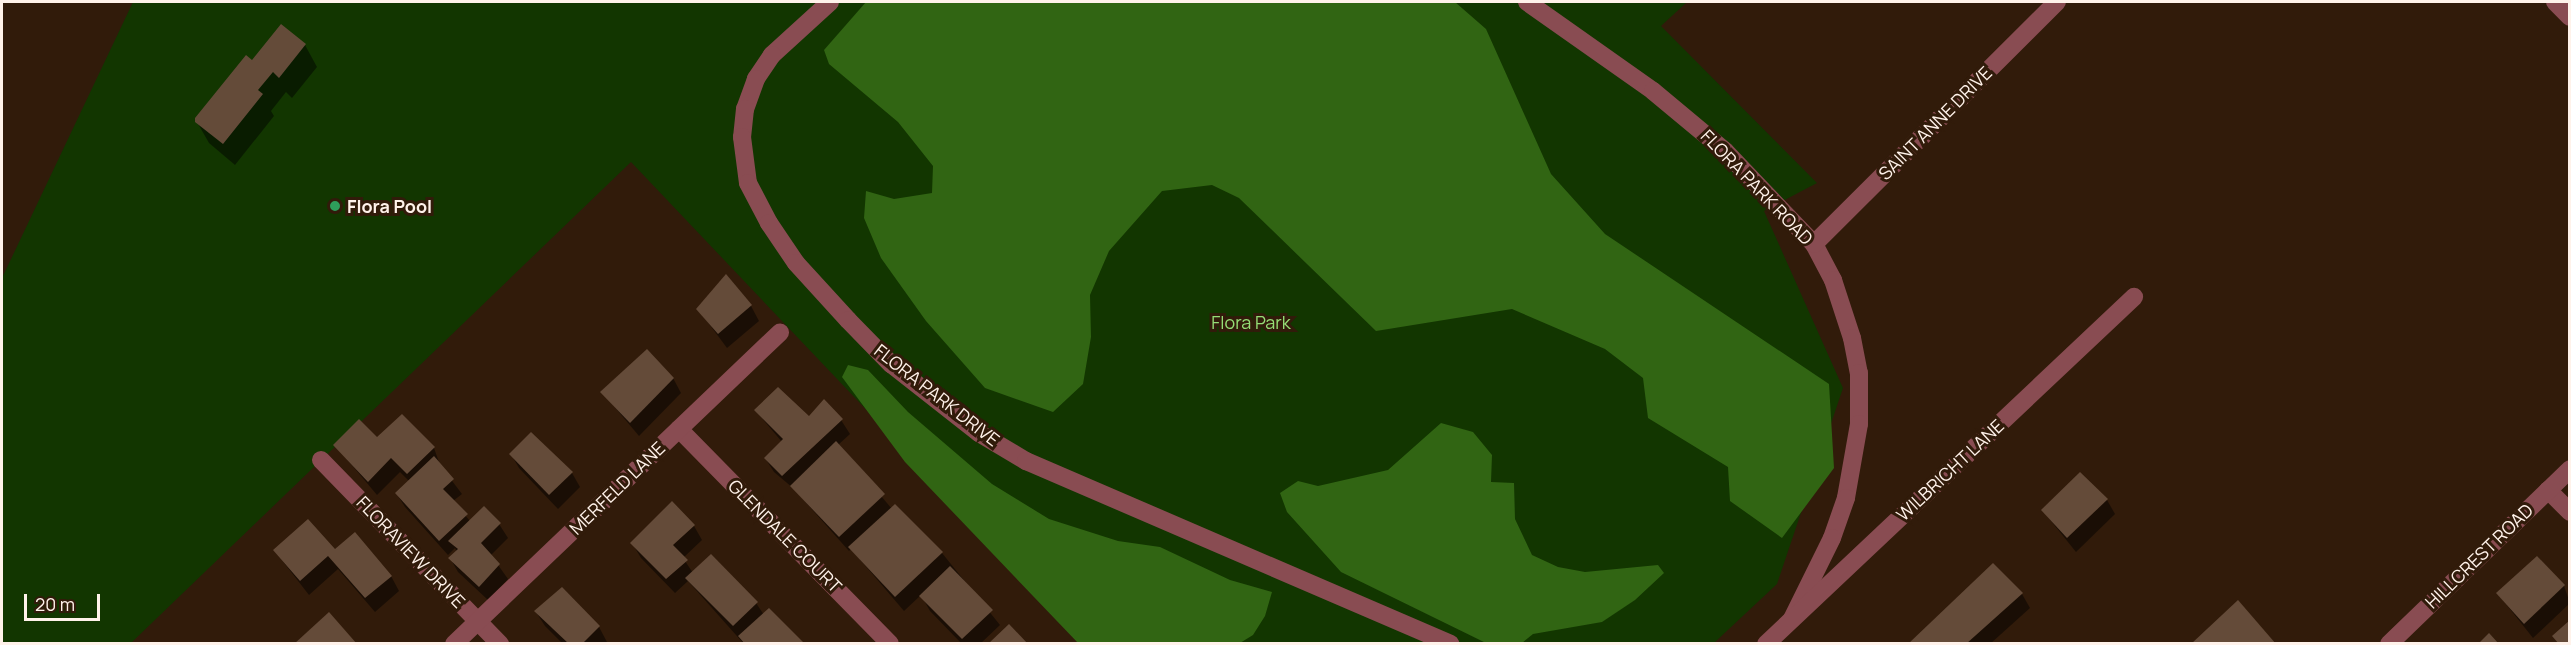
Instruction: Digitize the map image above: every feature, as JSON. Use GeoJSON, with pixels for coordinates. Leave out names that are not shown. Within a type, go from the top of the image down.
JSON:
{"type":"FeatureCollection","features":[{"type":"Feature","properties":{"kind":"street","name":"FLORA PARK DRIVE"},"geometry":{"type":"LineString","coordinates":[[830,2],[772,55],[756,80],[745,109],[744,164],[748,183],[781,243],[855,327],[891,364],[979,433],[1026,461],[1450,644]]}},
{"type":"Feature","properties":{"kind":"street","name":"FLORA PARK ROAD"},"geometry":{"type":"LineString","coordinates":[[1527,2],[1687,118],[1757,183],[1814,244],[1833,280],[1852,338],[1858,373],[1859,424],[1846,498],[1832,538],[1792,619]]}},
{"type":"Feature","properties":{"kind":"street","name":"SAINT ANNE DRIVE"},"geometry":{"type":"LineString","coordinates":[[1814,244],[2057,2]]}},
{"type":"Feature","properties":{"kind":"street"},"geometry":{"type":"LineString","coordinates":[[2555,2],[2570,17]]}},
{"type":"Feature","properties":{"kind":"street","name":"WILBRICHT LANE"},"geometry":{"type":"LineString","coordinates":[[1766,644],[2134,297]]}},
{"type":"Feature","properties":{"kind":"street","name":"MERFELD LANE"},"geometry":{"type":"LineString","coordinates":[[454,644],[780,332]]}},
{"type":"Feature","properties":{"kind":"street","name":"GLENDALE COURT"},"geometry":{"type":"LineString","coordinates":[[679,429],[890,644]]}},
{"type":"Feature","properties":{"kind":"street","name":"FLORAVIEW DRIVE"},"geometry":{"type":"LineString","coordinates":[[321,460],[500,644]]}},
{"type":"Feature","properties":{"kind":"street","name":"HILLCREST ROAD"},"geometry":{"type":"LineString","coordinates":[[2389,644],[2570,469]]}},
{"type":"Feature","properties":{"kind":"street"},"geometry":{"type":"LineString","coordinates":[[2548,490],[2570,512]]}},
{"type":"Feature","properties":{"kind":"green space","name":"Flora Park"},"geometry":{"type":"Polygon","coordinates":[[[133,2],[1687,2],[1661,26],[1817,183],[1764,211],[1843,388],[1777,584],[1714,643],[1088,643],[631,162],[131,643],[2,643],[2,278],[133,2]]]}},
{"type":"Feature","properties":{"kind":"green space"},"geometry":{"type":"Polygon","coordinates":[[[866,2],[1455,2],[1486,29],[1551,174],[1605,234],[1829,384],[1834,468],[1782,538],[1730,501],[1728,467],[1648,418],[1643,378],[1605,349],[1512,309],[1376,331],[1239,198],[1212,185],[1162,191],[1109,251],[1090,295],[1091,337],[1083,384],[1053,412],[985,388],[926,321],[881,258],[864,218],[866,191],[894,199],[932,193],[933,166],[898,122],[829,64],[824,50],[866,2]]]}},
{"type":"Feature","properties":{"kind":"green space"},"geometry":{"type":"Polygon","coordinates":[[[848,365],[868,370],[908,412],[992,484],[1049,519],[1118,541],[1160,547],[1230,580],[1272,592],[1265,616],[1253,635],[1240,643],[1078,643],[905,462],[842,377],[848,365]]]}},
{"type":"Feature","properties":{"kind":"green space"},"geometry":{"type":"Polygon","coordinates":[[[1441,423],[1473,432],[1492,455],[1491,482],[1514,483],[1515,519],[1532,555],[1558,567],[1585,572],[1658,565],[1664,573],[1635,600],[1602,622],[1533,634],[1522,643],[1488,644],[1341,572],[1287,512],[1280,493],[1298,481],[1318,486],[1388,470],[1441,423]]]}},
{"type":"Feature","properties":{"kind":"building"},"geometry":{"type":"Polygon","coordinates":[[[281,24],[306,44],[279,78],[273,72],[258,90],[263,94],[223,144],[195,122],[195,118],[246,55],[252,60],[281,24]]]}},
{"type":"Feature","properties":{"kind":"building"},"geometry":{"type":"Polygon","coordinates":[[[726,274],[752,305],[718,334],[696,309],[726,274]]]}},
{"type":"Feature","properties":{"kind":"building"},"geometry":{"type":"Polygon","coordinates":[[[647,349],[674,378],[630,423],[600,392],[647,349]]]}},
{"type":"Feature","properties":{"kind":"building"},"geometry":{"type":"Polygon","coordinates":[[[778,387],[809,416],[824,399],[843,419],[782,476],[764,458],[783,439],[754,410],[778,387]]]}},
{"type":"Feature","properties":{"kind":"building"},"geometry":{"type":"Polygon","coordinates":[[[402,414],[435,447],[407,474],[391,458],[368,482],[333,445],[359,419],[377,437],[402,414]]]}},
{"type":"Feature","properties":{"kind":"building"},"geometry":{"type":"Polygon","coordinates":[[[531,432],[573,472],[549,495],[509,454],[531,432]]]}},
{"type":"Feature","properties":{"kind":"building"},"geometry":{"type":"Polygon","coordinates":[[[836,441],[885,494],[839,537],[790,486],[836,441]]]}},
{"type":"Feature","properties":{"kind":"building"},"geometry":{"type":"Polygon","coordinates":[[[434,456],[454,479],[443,489],[468,514],[439,541],[395,493],[434,456]]]}},
{"type":"Feature","properties":{"kind":"building"},"geometry":{"type":"Polygon","coordinates":[[[2080,472],[2108,499],[2067,538],[2041,510],[2080,472]]]}},
{"type":"Feature","properties":{"kind":"building"},"geometry":{"type":"Polygon","coordinates":[[[672,501],[695,525],[673,545],[688,560],[666,579],[630,543],[672,501]]]}},
{"type":"Feature","properties":{"kind":"building"},"geometry":{"type":"Polygon","coordinates":[[[895,504],[943,552],[895,597],[848,547],[895,504]]]}},
{"type":"Feature","properties":{"kind":"building"},"geometry":{"type":"Polygon","coordinates":[[[484,506],[501,523],[481,543],[500,564],[479,587],[448,558],[458,549],[448,541],[484,506]]]}},
{"type":"Feature","properties":{"kind":"building"},"geometry":{"type":"Polygon","coordinates":[[[308,519],[335,549],[355,532],[392,576],[365,598],[328,556],[300,581],[273,550],[308,519]]]}},
{"type":"Feature","properties":{"kind":"building"},"geometry":{"type":"Polygon","coordinates":[[[711,554],[758,602],[733,626],[685,578],[711,554]]]}},
{"type":"Feature","properties":{"kind":"building"},"geometry":{"type":"Polygon","coordinates":[[[2537,556],[2565,585],[2524,624],[2496,593],[2537,556]]]}},
{"type":"Feature","properties":{"kind":"building"},"geometry":{"type":"Polygon","coordinates":[[[1993,563],[2023,593],[1966,644],[1908,644],[1993,563]]]}},
{"type":"Feature","properties":{"kind":"building"},"geometry":{"type":"Polygon","coordinates":[[[950,566],[993,610],[962,639],[919,596],[950,566]]]}},
{"type":"Feature","properties":{"kind":"building"},"geometry":{"type":"Polygon","coordinates":[[[562,587],[600,626],[582,644],[569,644],[534,611],[562,587]]]}},
{"type":"Feature","properties":{"kind":"building"},"geometry":{"type":"Polygon","coordinates":[[[2238,600],[2276,644],[2191,644],[2238,600]]]}},
{"type":"Feature","properties":{"kind":"building"},"geometry":{"type":"Polygon","coordinates":[[[769,608],[805,644],[745,644],[738,636],[769,608]]]}},
{"type":"Feature","properties":{"kind":"building"},"geometry":{"type":"Polygon","coordinates":[[[329,612],[357,644],[294,644],[329,612]]]}},
{"type":"Feature","properties":{"kind":"building"},"geometry":{"type":"Polygon","coordinates":[[[2570,620],[2570,644],[2559,644],[2552,636],[2570,620]]]}},
{"type":"Feature","properties":{"kind":"building"},"geometry":{"type":"Polygon","coordinates":[[[1009,624],[1028,644],[988,644],[1009,624]]]}},
{"type":"Feature","properties":{"kind":"building"},"geometry":{"type":"Polygon","coordinates":[[[2489,633],[2499,644],[2478,644],[2489,633]]]}},
{"type":"Feature","properties":{"kind":"place","name":"Flora Pool"},"geometry":{"type":"Point","coordinates":[335,206]}}]}
